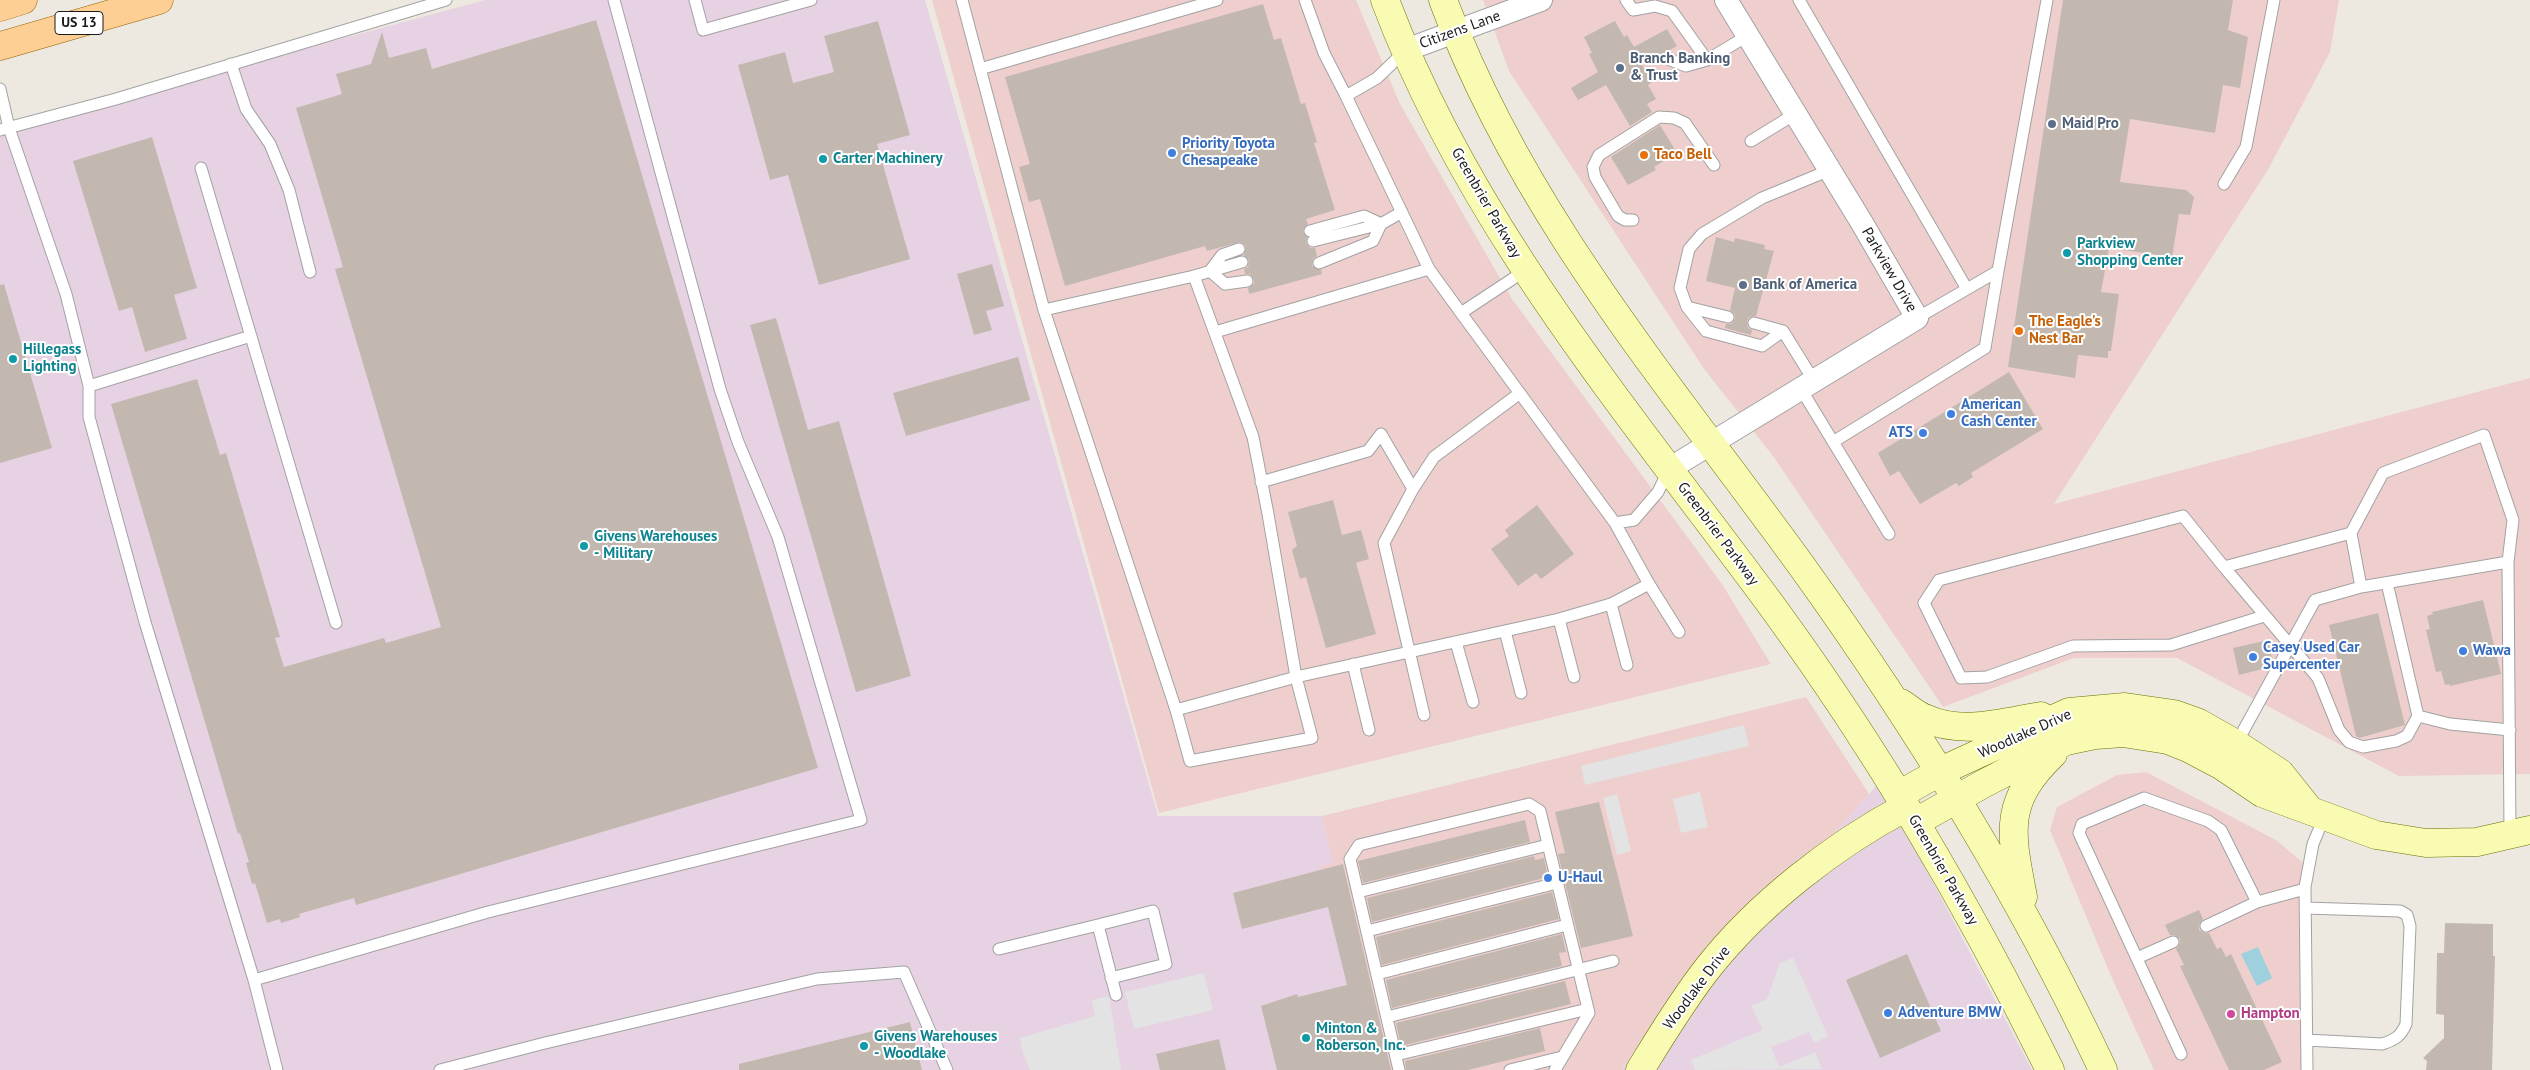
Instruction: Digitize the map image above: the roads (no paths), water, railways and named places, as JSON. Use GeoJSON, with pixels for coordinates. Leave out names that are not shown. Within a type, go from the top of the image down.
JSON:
{"type":"FeatureCollection","features":[{"type":"Feature","properties":{"kind":"main road"},"geometry":{"type":"LineString","coordinates":[[0,7],[23,0]]}},
{"type":"Feature","properties":{"kind":"main road","name":"US 13"},"geometry":{"type":"LineString","coordinates":[[0,46],[159,0]]}},
{"type":"Feature","properties":{"kind":"main road","name":"Greenbrier Parkway"},"geometry":{"type":"LineString","coordinates":[[1385,0],[1406,50],[1452,145],[1526,270],[1606,386],[1819,673],[1885,770],[1986,943],[2050,1070]]}},
{"type":"Feature","properties":{"kind":"main road"},"geometry":{"type":"LineString","coordinates":[[1443,0],[1455,32],[1491,112],[1549,216],[1650,363],[1800,564],[1941,771],[2028,920],[2103,1070]]}},
{"type":"Feature","properties":{"kind":"main road"},"geometry":{"type":"LineString","coordinates":[[1893,698],[1925,719],[1952,726],[1975,727],[2070,712]]}},
{"type":"Feature","properties":{"kind":"main road","name":"Woodlake Drive"},"geometry":{"type":"LineString","coordinates":[[1907,808],[1941,771],[2070,712],[2125,707],[2174,714],[2199,724],[2236,744],[2280,773],[2316,812]]}},
{"type":"Feature","properties":{"kind":"main road","name":"Woodlake Drive"},"geometry":{"type":"LineString","coordinates":[[1640,1070],[1707,968],[1745,928],[1825,858],[1869,827],[1907,808],[1958,798],[2066,741],[2095,735],[2123,733],[2168,740],[2222,766],[2262,793],[2376,836],[2426,843],[2477,842],[2520,832]]}},
{"type":"Feature","properties":{"kind":"main road"},"geometry":{"type":"LineString","coordinates":[[2028,920],[2013,845],[2017,801],[2035,772],[2066,741]]}},
{"type":"Feature","properties":{"kind":"street","name":"Citizens Lane"},"geometry":{"type":"LineString","coordinates":[[1406,50],[1541,0]]}},
{"type":"Feature","properties":{"kind":"street","name":"Parkview Drive"},"geometry":{"type":"LineString","coordinates":[[1669,470],[1917,318],[1830,170],[1726,0]]}},
{"type":"Feature","properties":{"kind":"lane"},"geometry":{"type":"LineString","coordinates":[[5,129],[446,0]]}},
{"type":"Feature","properties":{"kind":"lane"},"geometry":{"type":"LineString","coordinates":[[254,980],[488,912],[861,820],[778,537],[738,442],[720,389],[614,0]]}},
{"type":"Feature","properties":{"kind":"lane"},"geometry":{"type":"LineString","coordinates":[[695,0],[703,30],[811,0]]}},
{"type":"Feature","properties":{"kind":"lane"},"geometry":{"type":"LineString","coordinates":[[962,0],[1044,310],[1176,710],[1190,761],[1312,738],[1296,677],[1261,482],[1246,413],[1194,276]]}},
{"type":"Feature","properties":{"kind":"lane"},"geometry":{"type":"LineString","coordinates":[[980,69],[1217,0]]}},
{"type":"Feature","properties":{"kind":"lane"},"geometry":{"type":"LineString","coordinates":[[1305,0],[1324,53],[1429,269],[1615,523],[1649,584],[1679,632]]}},
{"type":"Feature","properties":{"kind":"lane"},"geometry":{"type":"LineString","coordinates":[[1626,0],[1633,10],[1655,6],[1672,11],[1707,60]]}},
{"type":"Feature","properties":{"kind":"lane"},"geometry":{"type":"LineString","coordinates":[[1799,0],[1967,289]]}},
{"type":"Feature","properties":{"kind":"lane"},"geometry":{"type":"LineString","coordinates":[[1833,442],[1985,348],[2046,0]]}},
{"type":"Feature","properties":{"kind":"lane"},"geometry":{"type":"LineString","coordinates":[[2224,184],[2246,146],[2274,0]]}},
{"type":"Feature","properties":{"kind":"lane"},"geometry":{"type":"LineString","coordinates":[[1668,59],[1686,66],[1707,60],[1748,36]]}},
{"type":"Feature","properties":{"kind":"lane"},"geometry":{"type":"LineString","coordinates":[[1346,96],[1377,78],[1406,50]]}},
{"type":"Feature","properties":{"kind":"lane"},"geometry":{"type":"LineString","coordinates":[[231,64],[246,109],[270,144],[289,190],[310,272]]}},
{"type":"Feature","properties":{"kind":"lane"},"geometry":{"type":"LineString","coordinates":[[0,89],[5,129],[66,294],[89,386],[89,418],[145,622],[254,980],[277,1070]]}},
{"type":"Feature","properties":{"kind":"lane"},"geometry":{"type":"LineString","coordinates":[[1751,141],[1795,114]]}},
{"type":"Feature","properties":{"kind":"lane"},"geometry":{"type":"LineString","coordinates":[[1633,220],[1625,220],[1618,216],[1595,177],[1593,167],[1599,155],[1659,117],[1674,118],[1685,123],[1714,165]]}},
{"type":"Feature","properties":{"kind":"lane"},"geometry":{"type":"LineString","coordinates":[[201,168],[336,623]]}},
{"type":"Feature","properties":{"kind":"lane"},"geometry":{"type":"LineString","coordinates":[[1783,331],[1762,346],[1706,331],[1687,307],[1680,288],[1689,249],[1702,234],[1762,198],[1830,170]]}},
{"type":"Feature","properties":{"kind":"lane"},"geometry":{"type":"LineString","coordinates":[[1311,236],[1381,224],[1402,212]]}},
{"type":"Feature","properties":{"kind":"lane"},"geometry":{"type":"LineString","coordinates":[[1319,263],[1373,241],[1381,224]]}},
{"type":"Feature","properties":{"kind":"lane"},"geometry":{"type":"LineString","coordinates":[[1210,271],[1222,254],[1239,249]]}},
{"type":"Feature","properties":{"kind":"lane"},"geometry":{"type":"LineString","coordinates":[[1044,310],[1194,276],[1242,262]]}},
{"type":"Feature","properties":{"kind":"lane"},"geometry":{"type":"LineString","coordinates":[[1215,332],[1429,269]]}},
{"type":"Feature","properties":{"kind":"lane"},"geometry":{"type":"LineString","coordinates":[[1461,313],[1526,270]]}},
{"type":"Feature","properties":{"kind":"lane"},"geometry":{"type":"LineString","coordinates":[[1210,271],[1225,284],[1247,281]]}},
{"type":"Feature","properties":{"kind":"lane"},"geometry":{"type":"LineString","coordinates":[[1917,318],[1998,272]]}},
{"type":"Feature","properties":{"kind":"lane"},"geometry":{"type":"LineString","coordinates":[[1687,307],[1728,318]]}},
{"type":"Feature","properties":{"kind":"lane"},"geometry":{"type":"LineString","coordinates":[[1754,323],[1783,331],[1833,442],[1889,534]]}},
{"type":"Feature","properties":{"kind":"lane"},"geometry":{"type":"LineString","coordinates":[[89,386],[251,336]]}},
{"type":"Feature","properties":{"kind":"lane"},"geometry":{"type":"LineString","coordinates":[[1424,715],[1384,543],[1413,489],[1434,457],[1520,393]]}},
{"type":"Feature","properties":{"kind":"lane"},"geometry":{"type":"LineString","coordinates":[[1261,482],[1368,451],[1382,434],[1413,489]]}},
{"type":"Feature","properties":{"kind":"lane"},"geometry":{"type":"LineString","coordinates":[[2361,587],[2351,533],[2382,473],[2484,435],[2513,520],[2508,562],[2510,730],[2520,832]]}},
{"type":"Feature","properties":{"kind":"lane"},"geometry":{"type":"LineString","coordinates":[[1615,523],[1634,520],[1658,492],[1669,470]]}},
{"type":"Feature","properties":{"kind":"lane"},"geometry":{"type":"LineString","coordinates":[[2264,616],[2171,645],[2073,646],[1986,677],[1961,678],[1924,603],[1939,580],[2183,516],[2264,616],[2318,678],[2339,730],[2348,742],[2363,747],[2396,741],[2407,736],[2418,716],[2387,583]]}},
{"type":"Feature","properties":{"kind":"lane"},"geometry":{"type":"LineString","coordinates":[[2224,568],[2351,533]]}},
{"type":"Feature","properties":{"kind":"lane"},"geometry":{"type":"LineString","coordinates":[[2236,744],[2315,600],[2361,587],[2508,562]]}},
{"type":"Feature","properties":{"kind":"lane"},"geometry":{"type":"LineString","coordinates":[[1176,710],[1296,677],[1558,619],[1612,604],[1649,584]]}},
{"type":"Feature","properties":{"kind":"lane"},"geometry":{"type":"LineString","coordinates":[[1612,604],[1627,665]]}},
{"type":"Feature","properties":{"kind":"lane"},"geometry":{"type":"LineString","coordinates":[[1558,619],[1574,677]]}},
{"type":"Feature","properties":{"kind":"lane"},"geometry":{"type":"LineString","coordinates":[[1505,631],[1521,693]]}},
{"type":"Feature","properties":{"kind":"lane"},"geometry":{"type":"LineString","coordinates":[[1456,642],[1473,702]]}},
{"type":"Feature","properties":{"kind":"lane"},"geometry":{"type":"LineString","coordinates":[[1353,664],[1369,730]]}},
{"type":"Feature","properties":{"kind":"lane"},"geometry":{"type":"LineString","coordinates":[[2418,716],[2450,724],[2510,730]]}},
{"type":"Feature","properties":{"kind":"lane"},"geometry":{"type":"LineString","coordinates":[[2181,1054],[2079,833],[2082,824],[2144,798],[2208,821],[2221,830],[2257,902]]}},
{"type":"Feature","properties":{"kind":"lane"},"geometry":{"type":"LineString","coordinates":[[1399,1070],[1350,859],[1359,845],[1529,804],[1540,811],[1589,1012],[1555,1070]]}},
{"type":"Feature","properties":{"kind":"lane"},"geometry":{"type":"LineString","coordinates":[[2307,1070],[2305,889],[2313,844],[2316,812]]}},
{"type":"Feature","properties":{"kind":"lane"},"geometry":{"type":"LineString","coordinates":[[1358,892],[1548,845]]}},
{"type":"Feature","properties":{"kind":"lane"},"geometry":{"type":"LineString","coordinates":[[1366,931],[1557,883]]}},
{"type":"Feature","properties":{"kind":"lane"},"geometry":{"type":"LineString","coordinates":[[2206,926],[2257,902],[2305,889]]}},
{"type":"Feature","properties":{"kind":"lane"},"geometry":{"type":"LineString","coordinates":[[2305,908],[2400,911],[2407,915],[2410,926],[2406,1024],[2402,1033],[2394,1041],[2382,1044],[2307,1040]]}},
{"type":"Feature","properties":{"kind":"lane"},"geometry":{"type":"LineString","coordinates":[[1000,949],[1153,911],[1166,964],[1111,978]]}},
{"type":"Feature","properties":{"kind":"lane"},"geometry":{"type":"LineString","coordinates":[[1098,925],[1116,995]]}},
{"type":"Feature","properties":{"kind":"lane"},"geometry":{"type":"LineString","coordinates":[[1376,974],[1567,925]]}},
{"type":"Feature","properties":{"kind":"lane"},"geometry":{"type":"LineString","coordinates":[[2137,958],[2173,942]]}},
{"type":"Feature","properties":{"kind":"lane"},"geometry":{"type":"LineString","coordinates":[[1387,1017],[1613,961]]}},
{"type":"Feature","properties":{"kind":"lane"},"geometry":{"type":"LineString","coordinates":[[440,1070],[545,1043],[817,979],[904,972],[946,1070]]}},
{"type":"Feature","properties":{"kind":"lane"},"geometry":{"type":"LineString","coordinates":[[1396,1055],[1588,1009]]}},
{"type":"Feature","properties":{"kind":"lane"},"geometry":{"type":"LineString","coordinates":[[1510,1070],[1562,1057]]}},
{"type":"Feature","properties":{"kind":"water"},"geometry":{"type":"Polygon","coordinates":[[[2258,947],[2272,978],[2257,986],[2241,954],[2258,947]]]}},
{"type":"Feature","properties":{"kind":"place","name":"Branch Banking & Trust"},"geometry":{"type":"Point","coordinates":[1620,68]}},
{"type":"Feature","properties":{"kind":"place","name":"Maid Pro"},"geometry":{"type":"Point","coordinates":[2052,124]}},
{"type":"Feature","properties":{"kind":"place","name":"Priority Toyota Chesapeake"},"geometry":{"type":"Point","coordinates":[1172,153]}},
{"type":"Feature","properties":{"kind":"place","name":"Taco Bell"},"geometry":{"type":"Point","coordinates":[1644,155]}},
{"type":"Feature","properties":{"kind":"place","name":"Carter Machinery"},"geometry":{"type":"Point","coordinates":[823,159]}},
{"type":"Feature","properties":{"kind":"place","name":"Parkview Shopping Center"},"geometry":{"type":"Point","coordinates":[2067,253]}},
{"type":"Feature","properties":{"kind":"place","name":"Bank of America"},"geometry":{"type":"Point","coordinates":[1743,285]}},
{"type":"Feature","properties":{"kind":"place","name":"The Eagle's Nest Bar"},"geometry":{"type":"Point","coordinates":[2019,331]}},
{"type":"Feature","properties":{"kind":"place","name":"Hillegass Lighting"},"geometry":{"type":"Point","coordinates":[13,359]}},
{"type":"Feature","properties":{"kind":"place","name":"American Cash Center"},"geometry":{"type":"Point","coordinates":[1951,414]}},
{"type":"Feature","properties":{"kind":"place","name":"ATS"},"geometry":{"type":"Point","coordinates":[1923,433]}},
{"type":"Feature","properties":{"kind":"place","name":"Givens Warehouses - Military"},"geometry":{"type":"Point","coordinates":[584,546]}},
{"type":"Feature","properties":{"kind":"place","name":"Wawa"},"geometry":{"type":"Point","coordinates":[2463,651]}},
{"type":"Feature","properties":{"kind":"place","name":"Casey Used Car Supercenter"},"geometry":{"type":"Point","coordinates":[2253,657]}},
{"type":"Feature","properties":{"kind":"place","name":"U-Haul"},"geometry":{"type":"Point","coordinates":[1548,878]}},
{"type":"Feature","properties":{"kind":"place","name":"Adventure BMW"},"geometry":{"type":"Point","coordinates":[1888,1013]}},
{"type":"Feature","properties":{"kind":"place","name":"Hampton"},"geometry":{"type":"Point","coordinates":[2231,1014]}},
{"type":"Feature","properties":{"kind":"place","name":"Minton & Roberson, Inc."},"geometry":{"type":"Point","coordinates":[1306,1038]}},
{"type":"Feature","properties":{"kind":"place","name":"Givens Warehouses - Woodlake"},"geometry":{"type":"Point","coordinates":[864,1046]}}]}
